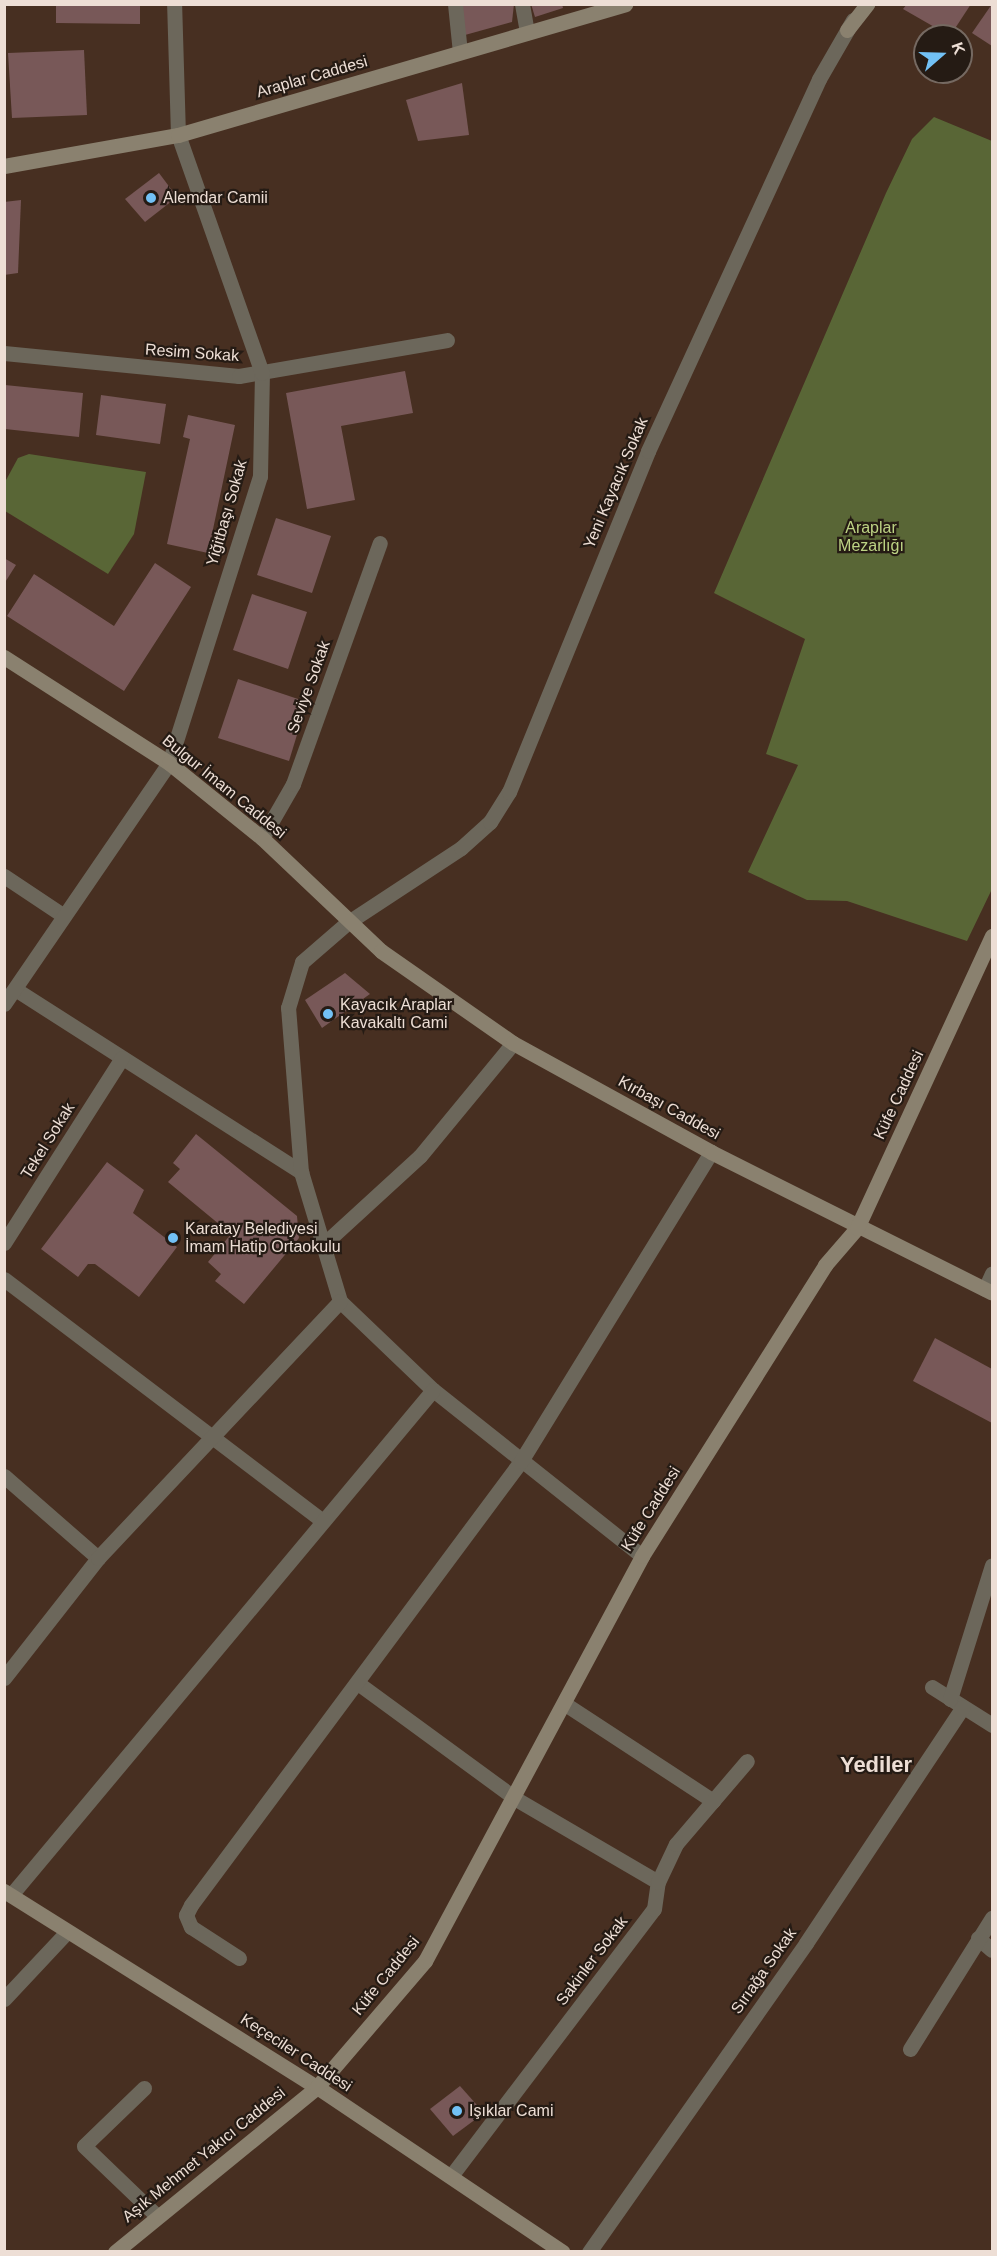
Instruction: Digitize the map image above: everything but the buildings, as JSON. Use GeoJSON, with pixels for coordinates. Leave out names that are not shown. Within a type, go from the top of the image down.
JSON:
{"type":"FeatureCollection","features":[{"type":"Feature","properties":{"kind":"street","name":"Yiğitbaşı Sokak"},"geometry":{"type":"LineString","coordinates":[[4,1004],[61,914],[169,763],[260,476],[262,373],[178,135],[174,4]]}},
{"type":"Feature","properties":{"kind":"street"},"geometry":{"type":"LineString","coordinates":[[455,4],[460,52]]}},
{"type":"Feature","properties":{"kind":"street"},"geometry":{"type":"LineString","coordinates":[[522,4],[527,33]]}},
{"type":"Feature","properties":{"kind":"street","name":"Araplar Caddesi"},"geometry":{"type":"LineString","coordinates":[[4,166],[178,135],[625,4]]}},
{"type":"Feature","properties":{"kind":"street","name":"Yeni Kayacık Sokak"},"geometry":{"type":"LineString","coordinates":[[340,1300],[326,1242],[301,1172],[288,1008],[302,962],[347,923],[461,848],[490,822],[509,792],[616,521],[819,79],[862,4]]}},
{"type":"Feature","properties":{"kind":"street"},"geometry":{"type":"LineString","coordinates":[[847,30],[867,4]]}},
{"type":"Feature","properties":{"kind":"street","name":"Resim Sokak"},"geometry":{"type":"LineString","coordinates":[[4,352],[218,376],[262,373],[447,340]]}},
{"type":"Feature","properties":{"kind":"street","name":"Seviye Sokak"},"geometry":{"type":"LineString","coordinates":[[262,838],[293,784],[380,543]]}},
{"type":"Feature","properties":{"kind":"street","name":"Bulgur İmam Caddesi"},"geometry":{"type":"LineString","coordinates":[[4,657],[169,763],[262,838],[347,923]]}},
{"type":"Feature","properties":{"kind":"street"},"geometry":{"type":"LineString","coordinates":[[4,876],[61,914]]}},
{"type":"Feature","properties":{"kind":"street","name":"Kırbaşı Caddesi"},"geometry":{"type":"LineString","coordinates":[[347,923],[414,977],[513,1043],[711,1152],[857,1228],[989,1291]]}},
{"type":"Feature","properties":{"kind":"street","name":"Küfe Caddesi"},"geometry":{"type":"LineString","coordinates":[[317,2087],[425,1961],[516,1799],[642,1556],[825,1265],[857,1228],[993,936]]}},
{"type":"Feature","properties":{"kind":"street"},"geometry":{"type":"LineString","coordinates":[[15,989],[301,1172]]}},
{"type":"Feature","properties":{"kind":"street"},"geometry":{"type":"LineString","coordinates":[[326,1242],[420,1156],[513,1043]]}},
{"type":"Feature","properties":{"kind":"street","name":"Tekel Sokak"},"geometry":{"type":"LineString","coordinates":[[4,1243],[122,1058]]}},
{"type":"Feature","properties":{"kind":"street"},"geometry":{"type":"LineString","coordinates":[[239,1958],[191,1927],[186,1915],[359,1684],[521,1461],[711,1152]]}},
{"type":"Feature","properties":{"kind":"street"},"geometry":{"type":"LineString","coordinates":[[989,1291],[993,1273]]}},
{"type":"Feature","properties":{"kind":"street"},"geometry":{"type":"LineString","coordinates":[[4,1279],[213,1433],[321,1520]]}},
{"type":"Feature","properties":{"kind":"street"},"geometry":{"type":"LineString","coordinates":[[4,1678],[98,1558],[340,1300],[433,1390],[642,1556]]}},
{"type":"Feature","properties":{"kind":"street"},"geometry":{"type":"LineString","coordinates":[[8,1893],[433,1390]]}},
{"type":"Feature","properties":{"kind":"street"},"geometry":{"type":"LineString","coordinates":[[4,1476],[98,1558]]}},
{"type":"Feature","properties":{"kind":"street","name":"Sırıağa Sokak"},"geometry":{"type":"LineString","coordinates":[[589,2252],[806,1943],[957,1703],[993,1565]]}},
{"type":"Feature","properties":{"kind":"street"},"geometry":{"type":"LineString","coordinates":[[359,1684],[516,1799],[658,1882]]}},
{"type":"Feature","properties":{"kind":"street"},"geometry":{"type":"LineString","coordinates":[[932,1687],[993,1725]]}},
{"type":"Feature","properties":{"kind":"street"},"geometry":{"type":"LineString","coordinates":[[565,1704],[713,1800]]}},
{"type":"Feature","properties":{"kind":"street","name":"Sakinler Sokak"},"geometry":{"type":"LineString","coordinates":[[451,2176],[654,1909],[658,1882],[676,1844],[747,1761]]}},
{"type":"Feature","properties":{"kind":"street","name":"Keçeciler Caddesi"},"geometry":{"type":"LineString","coordinates":[[8,1893],[317,2087],[557,2250]]}},
{"type":"Feature","properties":{"kind":"street"},"geometry":{"type":"LineString","coordinates":[[910,2049],[978,1938],[993,1918]]}},
{"type":"Feature","properties":{"kind":"street"},"geometry":{"type":"LineString","coordinates":[[4,2000],[68,1932]]}},
{"type":"Feature","properties":{"kind":"street"},"geometry":{"type":"LineString","coordinates":[[978,1938],[993,1950]]}},
{"type":"Feature","properties":{"kind":"street","name":"Aşık Mehmet Yakıcı Caddesi"},"geometry":{"type":"LineString","coordinates":[[115,2252],[317,2087]]}},
{"type":"Feature","properties":{"kind":"street"},"geometry":{"type":"LineString","coordinates":[[144,2088],[84,2145],[157,2216]]}},
{"type":"Feature","properties":{"kind":"green space","name":"Araplar Mezarlığı"},"geometry":{"type":"Polygon","coordinates":[[[934,117],[992,141],[992,889],[967,941],[847,901],[807,900],[748,872],[798,765],[766,754],[805,639],[714,593],[886,193],[912,139],[934,117]]]}},
{"type":"Feature","properties":{"kind":"green space"},"geometry":{"type":"Polygon","coordinates":[[[29,454],[146,472],[134,534],[108,574],[5,511],[5,482],[18,458],[29,454]]]}},
{"type":"Feature","properties":{"kind":"place","name":"Alemdar Camii"},"geometry":{"type":"Point","coordinates":[151,198]}},
{"type":"Feature","properties":{"kind":"place","name":"Kayacık Araplar Kavakaltı Cami"},"geometry":{"type":"Point","coordinates":[328,1014]}},
{"type":"Feature","properties":{"kind":"place","name":"Karatay Belediyesi İmam Hatip Ortaokulu"},"geometry":{"type":"Point","coordinates":[173,1238]}},
{"type":"Feature","properties":{"kind":"place","name":"Işıklar Cami"},"geometry":{"type":"Point","coordinates":[457,2111]}},
{"type":"Feature","properties":{"kind":"district","name":"Yediler"},"geometry":{"type":"Point","coordinates":[876,1765]}}]}
